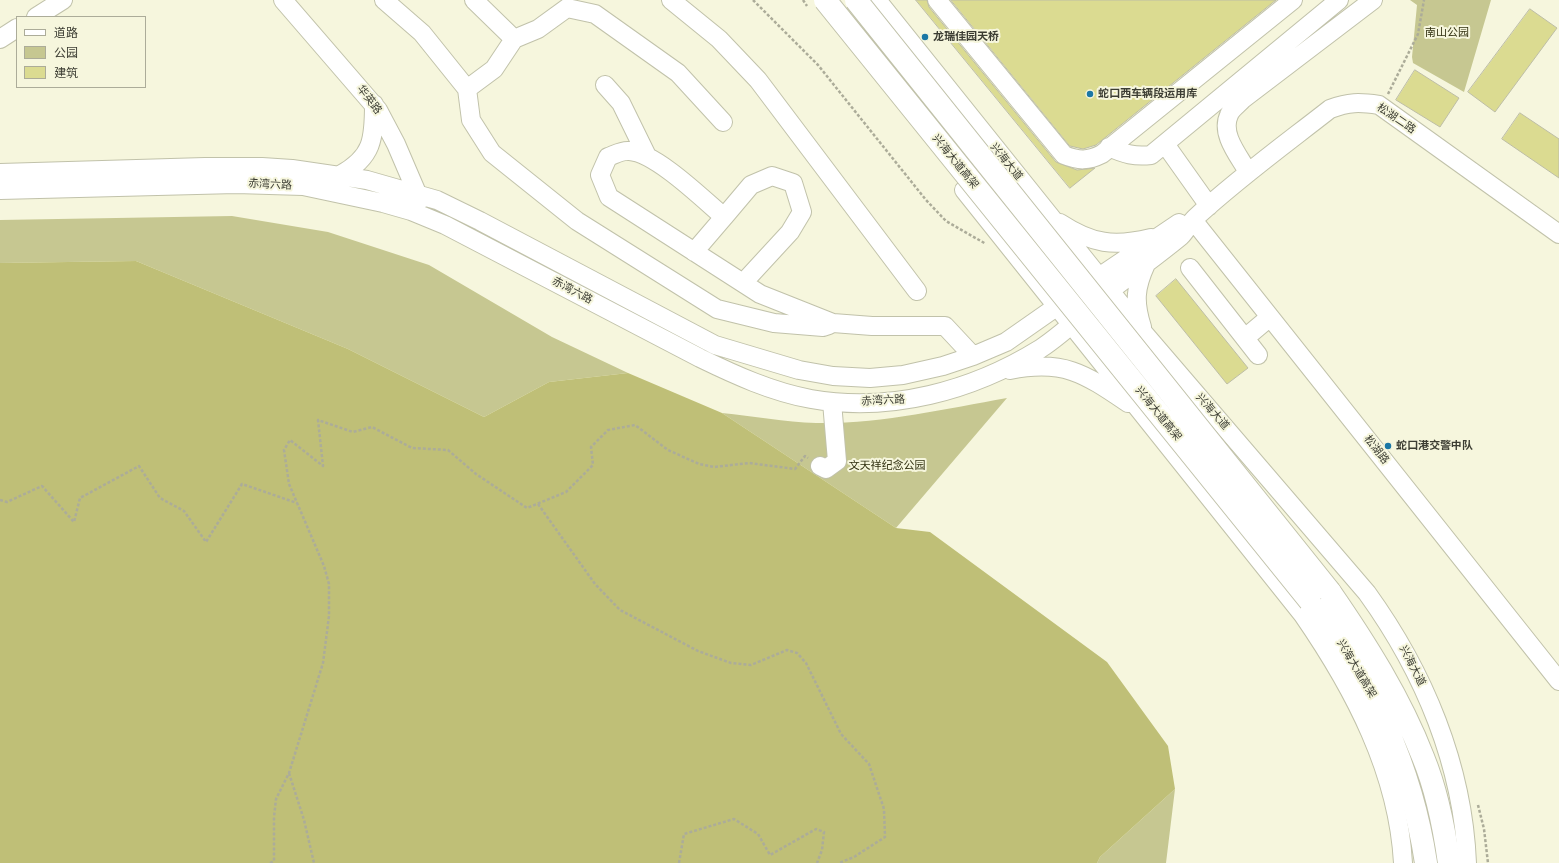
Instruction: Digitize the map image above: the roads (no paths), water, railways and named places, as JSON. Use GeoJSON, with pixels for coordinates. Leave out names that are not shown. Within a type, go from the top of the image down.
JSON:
{"type":"FeatureCollection","features":[{"type":"Feature","properties":{"kind":"main road","name":"兴海大道高架"},"geometry":{"type":"LineString","coordinates":[[825,0],[1335,633],[1377,704],[1392,739],[1414,807],[1426,863]]}},
{"type":"Feature","properties":{"kind":"main road","name":"兴海大道高架"},"geometry":{"type":"LineString","coordinates":[[856,0],[1330,592],[1352,624],[1392,690],[1424,758],[1444,830],[1449,863]]}},
{"type":"Feature","properties":{"kind":"street"},"geometry":{"type":"LineString","coordinates":[[38,16],[63,0]]}},
{"type":"Feature","properties":{"kind":"street","name":"华英路"},"geometry":{"type":"LineString","coordinates":[[283,0],[374,104],[390,133],[428,218]]}},
{"type":"Feature","properties":{"kind":"street"},"geometry":{"type":"LineString","coordinates":[[384,0],[422,33],[467,88],[471,120],[492,153],[578,221],[717,309],[774,323],[823,327],[832,323]]}},
{"type":"Feature","properties":{"kind":"street"},"geometry":{"type":"LineString","coordinates":[[474,0],[514,39]]}},
{"type":"Feature","properties":{"kind":"street"},"geometry":{"type":"LineString","coordinates":[[671,0],[719,39],[758,80],[917,291]]}},
{"type":"Feature","properties":{"kind":"street"},"geometry":{"type":"LineString","coordinates":[[813,0],[1303,615],[1345,680],[1378,750],[1389,783],[1398,819],[1403,863]]}},
{"type":"Feature","properties":{"kind":"street","name":"兴海大道"},"geometry":{"type":"LineString","coordinates":[[877,0],[1143,332],[1367,594],[1390,625],[1408,656],[1426,693],[1454,770],[1465,830],[1467,863]]}},
{"type":"Feature","properties":{"kind":"street"},"geometry":{"type":"LineString","coordinates":[[937,0],[1064,155],[1078,160],[1091,160],[1102,154],[1293,0]]}},
{"type":"Feature","properties":{"kind":"street"},"geometry":{"type":"LineString","coordinates":[[1109,147],[1126,154],[1138,156],[1151,155],[1339,0]]}},
{"type":"Feature","properties":{"kind":"street"},"geometry":{"type":"LineString","coordinates":[[1248,172],[1229,138],[1226,126],[1229,114],[1243,99],[1373,0]]}},
{"type":"Feature","properties":{"kind":"street"},"geometry":{"type":"LineString","coordinates":[[467,88],[494,69],[514,39],[538,29],[567,8],[595,14],[678,73],[723,122]]}},
{"type":"Feature","properties":{"kind":"street"},"geometry":{"type":"LineString","coordinates":[[0,39],[16,29]]}},
{"type":"Feature","properties":{"kind":"street"},"geometry":{"type":"LineString","coordinates":[[605,86],[621,103],[646,154]]}},
{"type":"Feature","properties":{"kind":"street","name":"松湖二路"},"geometry":{"type":"LineString","coordinates":[[1193,220],[1248,172],[1330,109],[1345,103],[1355,102],[1379,105],[1559,234]]}},
{"type":"Feature","properties":{"kind":"street"},"geometry":{"type":"LineString","coordinates":[[340,175],[360,162],[368,153],[373,133],[374,104]]}},
{"type":"Feature","properties":{"kind":"street"},"geometry":{"type":"LineString","coordinates":[[1165,144],[1209,206]]}},
{"type":"Feature","properties":{"kind":"street"},"geometry":{"type":"LineString","coordinates":[[724,217],[682,181],[646,154],[628,150],[608,157],[600,175],[609,197],[760,294],[832,323],[872,326],[945,326],[973,356]]}},
{"type":"Feature","properties":{"kind":"street","name":"赤湾六路"},"geometry":{"type":"LineString","coordinates":[[0,173],[205,166],[292,169],[367,180],[417,193],[480,221],[715,345],[799,370],[833,376],[870,378],[904,375],[973,356],[1006,342],[1098,277]]}},
{"type":"Feature","properties":{"kind":"street"},"geometry":{"type":"LineString","coordinates":[[694,252],[751,185],[772,176],[794,183],[802,212],[790,232],[742,283]]}},
{"type":"Feature","properties":{"kind":"street","name":"赤湾六路"},"geometry":{"type":"LineString","coordinates":[[0,190],[236,184],[295,186],[383,202],[428,218],[700,358],[741,377],[784,392],[810,399],[832,402],[879,403],[921,398],[963,387],[995,373],[1040,348],[1072,325],[1110,291]]}},
{"type":"Feature","properties":{"kind":"street"},"geometry":{"type":"LineString","coordinates":[[1048,215],[1085,237],[1100,242],[1132,242],[1161,236]]}},
{"type":"Feature","properties":{"kind":"street"},"geometry":{"type":"LineString","coordinates":[[1098,277],[1161,236],[1176,224],[1193,220]]}},
{"type":"Feature","properties":{"kind":"street"},"geometry":{"type":"LineString","coordinates":[[1110,291],[1183,234],[1193,220]]}},
{"type":"Feature","properties":{"kind":"street","name":"松湖路"},"geometry":{"type":"LineString","coordinates":[[1193,220],[1559,681]]}},
{"type":"Feature","properties":{"kind":"street"},"geometry":{"type":"LineString","coordinates":[[1143,332],[1135,300],[1140,277],[1147,262]]}},
{"type":"Feature","properties":{"kind":"street"},"geometry":{"type":"LineString","coordinates":[[1190,268],[1258,355]]}},
{"type":"Feature","properties":{"kind":"street"},"geometry":{"type":"LineString","coordinates":[[1245,338],[1270,317]]}},
{"type":"Feature","properties":{"kind":"street"},"geometry":{"type":"LineString","coordinates":[[995,373],[1043,365],[1061,368],[1078,373],[1099,384],[1144,414]]}},
{"type":"Feature","properties":{"kind":"street"},"geometry":{"type":"LineString","coordinates":[[820,466],[826,469],[837,461],[832,402]]}},
{"type":"Feature","properties":{"kind":"place","name":"龙瑞佳园天桥"},"geometry":{"type":"Point","coordinates":[925,37]}},
{"type":"Feature","properties":{"kind":"place","name":"蛇口西车辆段运用库"},"geometry":{"type":"Point","coordinates":[1090,94]}},
{"type":"Feature","properties":{"kind":"place","name":"蛇口港交警中队"},"geometry":{"type":"Point","coordinates":[1388,446]}},
{"type":"Feature","properties":{"kind":"park label","name":"南山公园"},"geometry":{"type":"Point","coordinates":[1447,33]}},
{"type":"Feature","properties":{"kind":"park label","name":"文天祥纪念公园"},"geometry":{"type":"Point","coordinates":[887,466]}}]}
